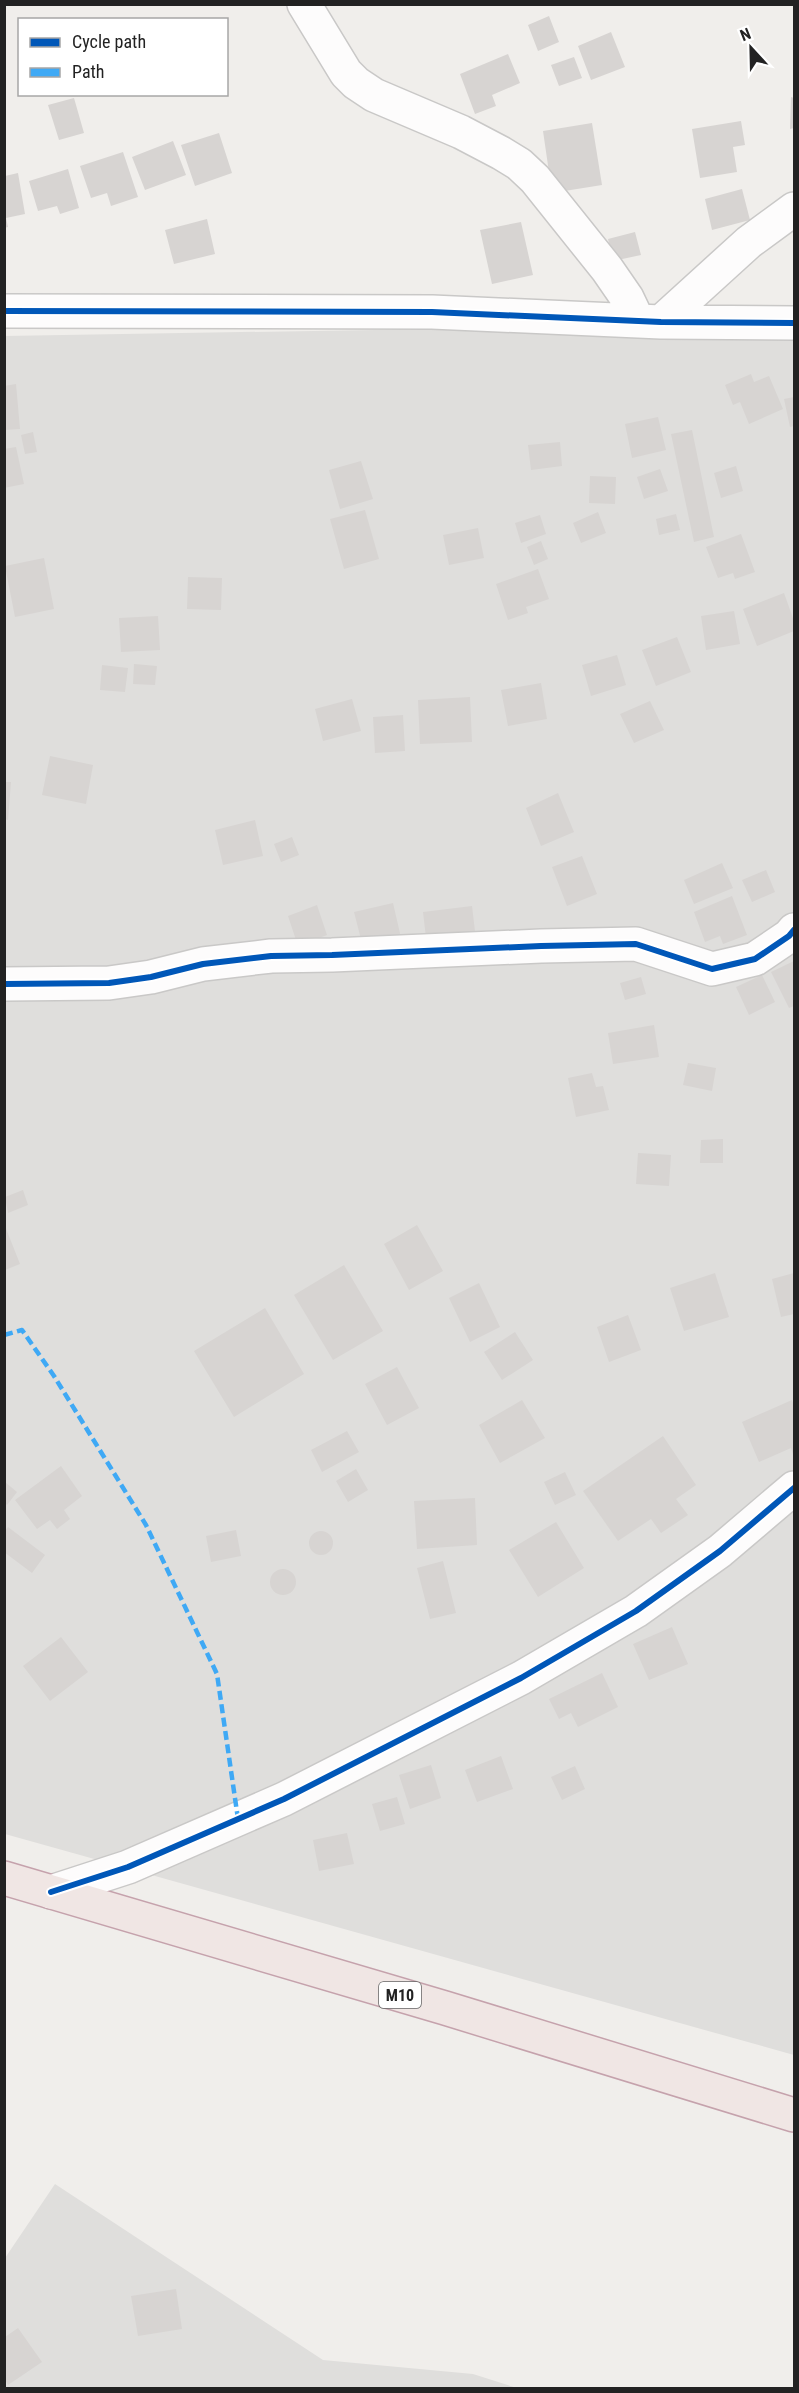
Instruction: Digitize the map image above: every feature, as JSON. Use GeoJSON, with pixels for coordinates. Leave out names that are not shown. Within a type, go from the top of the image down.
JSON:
{"type":"FeatureCollection","features":[{"type":"Feature","properties":{"kind":"highway","name":"M10"},"geometry":{"type":"LineString","coordinates":[[4,1878],[445,2008],[795,2115]]}},
{"type":"Feature","properties":{"kind":"street"},"geometry":{"type":"LineString","coordinates":[[304,4],[346,73],[356,83],[374,95],[461,132],[519,164],[535,179],[607,269],[627,298],[649,321]]}},
{"type":"Feature","properties":{"kind":"street"},"geometry":{"type":"LineString","coordinates":[[649,321],[749,242],[795,209]]}},
{"type":"Feature","properties":{"kind":"street"},"geometry":{"type":"LineString","coordinates":[[4,311],[432,312],[649,321],[795,323]]}},
{"type":"Feature","properties":{"kind":"street"},"geometry":{"type":"LineString","coordinates":[[4,984],[109,983],[152,977],[203,964],[271,956],[636,944],[712,969],[755,959],[795,930]]}},
{"type":"Feature","properties":{"kind":"street"},"geometry":{"type":"LineString","coordinates":[[51,1892],[128,1867],[284,1799],[521,1678],[636,1611],[720,1551],[795,1488]]}},
{"type":"Feature","properties":{"kind":"shaded area"},"geometry":{"type":"Polygon","coordinates":[[[794,323],[794,2055],[5,1834],[4,336],[794,323]]]}},
{"type":"Feature","properties":{"kind":"shaded area"},"geometry":{"type":"Polygon","coordinates":[[[55,2184],[323,2360],[473,2374],[517,2388],[5,2388],[5,2258],[55,2184]]]}},
{"type":"Feature","properties":{"kind":"building"},"geometry":{"type":"Polygon","coordinates":[[[549,16],[559,42],[538,51],[528,25],[549,16]]]}},
{"type":"Feature","properties":{"kind":"building"},"geometry":{"type":"Polygon","coordinates":[[[611,32],[625,67],[591,80],[578,46],[611,32]]]}},
{"type":"Feature","properties":{"kind":"building"},"geometry":{"type":"Polygon","coordinates":[[[508,54],[520,83],[492,95],[496,106],[475,114],[460,74],[508,54]]]}},
{"type":"Feature","properties":{"kind":"building"},"geometry":{"type":"Polygon","coordinates":[[[574,57],[582,78],[559,86],[551,65],[574,57]]]}},
{"type":"Feature","properties":{"kind":"building"},"geometry":{"type":"Polygon","coordinates":[[[791,97],[794,98],[794,128],[790,129],[791,97]]]}},
{"type":"Feature","properties":{"kind":"building"},"geometry":{"type":"Polygon","coordinates":[[[74,98],[84,133],[59,140],[48,105],[74,98]]]}},
{"type":"Feature","properties":{"kind":"building"},"geometry":{"type":"Polygon","coordinates":[[[741,121],[745,145],[733,147],[737,172],[700,178],[692,129],[741,121]]]}},
{"type":"Feature","properties":{"kind":"building"},"geometry":{"type":"Polygon","coordinates":[[[592,123],[602,185],[552,193],[543,131],[592,123]]]}},
{"type":"Feature","properties":{"kind":"building"},"geometry":{"type":"Polygon","coordinates":[[[219,133],[232,173],[195,186],[181,145],[219,133]]]}},
{"type":"Feature","properties":{"kind":"building"},"geometry":{"type":"Polygon","coordinates":[[[173,141],[186,175],[145,190],[132,157],[173,141]]]}},
{"type":"Feature","properties":{"kind":"building"},"geometry":{"type":"Polygon","coordinates":[[[123,152],[138,197],[111,206],[107,193],[91,198],[80,166],[123,152]]]}},
{"type":"Feature","properties":{"kind":"building"},"geometry":{"type":"Polygon","coordinates":[[[68,169],[79,208],[60,214],[57,206],[38,211],[29,181],[68,169]]]}},
{"type":"Feature","properties":{"kind":"building"},"geometry":{"type":"Polygon","coordinates":[[[18,173],[25,214],[6,218],[8,227],[4,228],[5,176],[18,173]]]}},
{"type":"Feature","properties":{"kind":"building"},"geometry":{"type":"Polygon","coordinates":[[[742,189],[750,220],[712,230],[705,199],[742,189]]]}},
{"type":"Feature","properties":{"kind":"building"},"geometry":{"type":"Polygon","coordinates":[[[207,219],[215,254],[174,264],[165,230],[207,219]]]}},
{"type":"Feature","properties":{"kind":"building"},"geometry":{"type":"Polygon","coordinates":[[[521,222],[533,275],[492,284],[480,230],[521,222]]]}},
{"type":"Feature","properties":{"kind":"building"},"geometry":{"type":"Polygon","coordinates":[[[635,232],[641,255],[613,261],[608,239],[635,232]]]}},
{"type":"Feature","properties":{"kind":"building"},"geometry":{"type":"Polygon","coordinates":[[[751,374],[754,382],[769,376],[783,409],[749,424],[740,402],[733,405],[725,385],[751,374]]]}},
{"type":"Feature","properties":{"kind":"building"},"geometry":{"type":"Polygon","coordinates":[[[16,384],[20,429],[4,430],[4,386],[16,384]]]}},
{"type":"Feature","properties":{"kind":"building"},"geometry":{"type":"Polygon","coordinates":[[[794,397],[794,426],[790,427],[784,399],[794,397]]]}},
{"type":"Feature","properties":{"kind":"building"},"geometry":{"type":"Polygon","coordinates":[[[658,417],[666,450],[632,458],[625,424],[658,417]]]}},
{"type":"Feature","properties":{"kind":"building"},"geometry":{"type":"Polygon","coordinates":[[[692,430],[714,537],[694,542],[671,434],[692,430]]]}},
{"type":"Feature","properties":{"kind":"building"},"geometry":{"type":"Polygon","coordinates":[[[33,432],[37,452],[25,454],[21,435],[33,432]]]}},
{"type":"Feature","properties":{"kind":"building"},"geometry":{"type":"Polygon","coordinates":[[[560,442],[562,466],[531,470],[528,445],[560,442]]]}},
{"type":"Feature","properties":{"kind":"building"},"geometry":{"type":"Polygon","coordinates":[[[16,447],[24,484],[4,488],[4,449],[16,447]]]}},
{"type":"Feature","properties":{"kind":"building"},"geometry":{"type":"Polygon","coordinates":[[[361,461],[373,499],[340,509],[329,470],[361,461]]]}},
{"type":"Feature","properties":{"kind":"building"},"geometry":{"type":"Polygon","coordinates":[[[736,466],[743,491],[721,498],[714,473],[736,466]]]}},
{"type":"Feature","properties":{"kind":"building"},"geometry":{"type":"Polygon","coordinates":[[[660,469],[668,491],[644,499],[637,477],[660,469]]]}},
{"type":"Feature","properties":{"kind":"building"},"geometry":{"type":"Polygon","coordinates":[[[590,476],[616,477],[615,504],[589,503],[590,476]]]}},
{"type":"Feature","properties":{"kind":"building"},"geometry":{"type":"Polygon","coordinates":[[[365,510],[379,559],[344,569],[330,519],[365,510]]]}},
{"type":"Feature","properties":{"kind":"building"},"geometry":{"type":"Polygon","coordinates":[[[598,512],[606,533],[581,543],[573,523],[598,512]]]}},
{"type":"Feature","properties":{"kind":"building"},"geometry":{"type":"Polygon","coordinates":[[[676,514],[680,530],[659,535],[656,519],[676,514]]]}},
{"type":"Feature","properties":{"kind":"building"},"geometry":{"type":"Polygon","coordinates":[[[540,515],[546,534],[521,543],[515,523],[540,515]]]}},
{"type":"Feature","properties":{"kind":"building"},"geometry":{"type":"Polygon","coordinates":[[[478,528],[484,558],[449,565],[443,535],[478,528]]]}},
{"type":"Feature","properties":{"kind":"building"},"geometry":{"type":"Polygon","coordinates":[[[741,534],[755,572],[735,579],[733,573],[718,578],[706,547],[741,534]]]}},
{"type":"Feature","properties":{"kind":"building"},"geometry":{"type":"Polygon","coordinates":[[[541,541],[548,559],[534,565],[527,547],[541,541]]]}},
{"type":"Feature","properties":{"kind":"building"},"geometry":{"type":"Polygon","coordinates":[[[44,558],[54,609],[15,617],[5,566],[44,558]]]}},
{"type":"Feature","properties":{"kind":"building"},"geometry":{"type":"Polygon","coordinates":[[[538,569],[549,599],[526,607],[528,613],[508,620],[496,584],[538,569]]]}},
{"type":"Feature","properties":{"kind":"building"},"geometry":{"type":"Polygon","coordinates":[[[188,577],[222,578],[221,610],[187,609],[188,577]]]}},
{"type":"Feature","properties":{"kind":"building"},"geometry":{"type":"Polygon","coordinates":[[[784,593],[794,621],[794,631],[757,646],[743,609],[784,593]]]}},
{"type":"Feature","properties":{"kind":"building"},"geometry":{"type":"Polygon","coordinates":[[[734,611],[740,644],[706,650],[701,616],[734,611]]]}},
{"type":"Feature","properties":{"kind":"building"},"geometry":{"type":"Polygon","coordinates":[[[158,616],[160,650],[121,652],[119,618],[158,616]]]}},
{"type":"Feature","properties":{"kind":"building"},"geometry":{"type":"Polygon","coordinates":[[[677,637],[691,672],[656,686],[642,650],[677,637]]]}},
{"type":"Feature","properties":{"kind":"building"},"geometry":{"type":"Polygon","coordinates":[[[617,655],[626,685],[591,696],[582,665],[617,655]]]}},
{"type":"Feature","properties":{"kind":"building"},"geometry":{"type":"Polygon","coordinates":[[[134,664],[157,666],[155,685],[133,684],[134,664]]]}},
{"type":"Feature","properties":{"kind":"building"},"geometry":{"type":"Polygon","coordinates":[[[102,665],[128,668],[125,692],[100,690],[102,665]]]}},
{"type":"Feature","properties":{"kind":"building"},"geometry":{"type":"Polygon","coordinates":[[[541,683],[547,719],[508,726],[501,690],[541,683]]]}},
{"type":"Feature","properties":{"kind":"building"},"geometry":{"type":"Polygon","coordinates":[[[470,697],[472,742],[420,744],[418,700],[470,697]]]}},
{"type":"Feature","properties":{"kind":"building"},"geometry":{"type":"Polygon","coordinates":[[[352,699],[361,731],[323,741],[315,709],[352,699]]]}},
{"type":"Feature","properties":{"kind":"building"},"geometry":{"type":"Polygon","coordinates":[[[650,701],[664,730],[634,743],[620,714],[650,701]]]}},
{"type":"Feature","properties":{"kind":"building"},"geometry":{"type":"Polygon","coordinates":[[[403,715],[405,751],[375,753],[373,717],[403,715]]]}},
{"type":"Feature","properties":{"kind":"building"},"geometry":{"type":"Polygon","coordinates":[[[50,756],[93,765],[86,804],[42,795],[50,756]]]}},
{"type":"Feature","properties":{"kind":"building"},"geometry":{"type":"Polygon","coordinates":[[[4,782],[11,782],[8,820],[4,819],[4,782]]]}},
{"type":"Feature","properties":{"kind":"building"},"geometry":{"type":"Polygon","coordinates":[[[558,793],[574,832],[541,846],[526,808],[558,793]]]}},
{"type":"Feature","properties":{"kind":"building"},"geometry":{"type":"Polygon","coordinates":[[[255,820],[263,856],[223,865],[215,830],[255,820]]]}},
{"type":"Feature","properties":{"kind":"building"},"geometry":{"type":"Polygon","coordinates":[[[292,837],[299,855],[281,862],[274,844],[292,837]]]}},
{"type":"Feature","properties":{"kind":"building"},"geometry":{"type":"Polygon","coordinates":[[[582,856],[597,894],[567,906],[552,867],[582,856]]]}},
{"type":"Feature","properties":{"kind":"building"},"geometry":{"type":"Polygon","coordinates":[[[722,863],[733,888],[694,904],[684,880],[722,863]]]}},
{"type":"Feature","properties":{"kind":"building"},"geometry":{"type":"Polygon","coordinates":[[[766,870],[775,892],[752,902],[742,880],[766,870]]]}},
{"type":"Feature","properties":{"kind":"building"},"geometry":{"type":"Polygon","coordinates":[[[732,896],[747,935],[723,944],[720,936],[705,942],[694,912],[732,896]]]}},
{"type":"Feature","properties":{"kind":"building"},"geometry":{"type":"Polygon","coordinates":[[[393,903],[402,942],[364,951],[354,912],[393,903]]]}},
{"type":"Feature","properties":{"kind":"building"},"geometry":{"type":"Polygon","coordinates":[[[317,905],[327,935],[298,946],[288,916],[317,905]]]}},
{"type":"Feature","properties":{"kind":"building"},"geometry":{"type":"Polygon","coordinates":[[[472,906],[476,940],[427,946],[423,912],[472,906]]]}},
{"type":"Feature","properties":{"kind":"building"},"geometry":{"type":"Polygon","coordinates":[[[794,961],[794,1006],[789,1008],[771,972],[794,961]]]}},
{"type":"Feature","properties":{"kind":"building"},"geometry":{"type":"Polygon","coordinates":[[[762,975],[775,1002],[749,1015],[736,987],[762,975]]]}},
{"type":"Feature","properties":{"kind":"building"},"geometry":{"type":"Polygon","coordinates":[[[641,977],[646,994],[625,1000],[620,983],[641,977]]]}},
{"type":"Feature","properties":{"kind":"building"},"geometry":{"type":"Polygon","coordinates":[[[654,1025],[659,1057],[613,1064],[608,1033],[654,1025]]]}},
{"type":"Feature","properties":{"kind":"building"},"geometry":{"type":"Polygon","coordinates":[[[688,1063],[716,1068],[712,1091],[683,1085],[688,1063]]]}},
{"type":"Feature","properties":{"kind":"building"},"geometry":{"type":"Polygon","coordinates":[[[592,1073],[596,1087],[603,1086],[609,1110],[576,1117],[568,1078],[592,1073]]]}},
{"type":"Feature","properties":{"kind":"building"},"geometry":{"type":"Polygon","coordinates":[[[723,1139],[723,1163],[700,1163],[701,1140],[723,1139]]]}},
{"type":"Feature","properties":{"kind":"building"},"geometry":{"type":"Polygon","coordinates":[[[638,1153],[671,1155],[669,1186],[636,1184],[638,1153]]]}},
{"type":"Feature","properties":{"kind":"building"},"geometry":{"type":"Polygon","coordinates":[[[23,1190],[28,1205],[8,1213],[5,1197],[23,1190]]]}},
{"type":"Feature","properties":{"kind":"building"},"geometry":{"type":"Polygon","coordinates":[[[417,1225],[443,1271],[409,1290],[384,1244],[417,1225]]]}},
{"type":"Feature","properties":{"kind":"building"},"geometry":{"type":"Polygon","coordinates":[[[5,1226],[20,1264],[5,1270],[5,1226]]]}},
{"type":"Feature","properties":{"kind":"building"},"geometry":{"type":"Polygon","coordinates":[[[344,1265],[383,1331],[333,1360],[294,1295],[344,1265]]]}},
{"type":"Feature","properties":{"kind":"building"},"geometry":{"type":"Polygon","coordinates":[[[715,1273],[729,1317],[684,1331],[670,1288],[715,1273]]]}},
{"type":"Feature","properties":{"kind":"building"},"geometry":{"type":"Polygon","coordinates":[[[794,1273],[794,1314],[781,1317],[772,1279],[794,1273]]]}},
{"type":"Feature","properties":{"kind":"building"},"geometry":{"type":"Polygon","coordinates":[[[479,1283],[500,1327],[470,1342],[449,1298],[479,1283]]]}},
{"type":"Feature","properties":{"kind":"building"},"geometry":{"type":"Polygon","coordinates":[[[265,1308],[304,1374],[234,1417],[194,1351],[265,1308]]]}},
{"type":"Feature","properties":{"kind":"building"},"geometry":{"type":"Polygon","coordinates":[[[628,1315],[641,1350],[609,1362],[597,1327],[628,1315]]]}},
{"type":"Feature","properties":{"kind":"building"},"geometry":{"type":"Polygon","coordinates":[[[515,1332],[533,1360],[502,1380],[484,1352],[515,1332]]]}},
{"type":"Feature","properties":{"kind":"building"},"geometry":{"type":"Polygon","coordinates":[[[397,1367],[419,1408],[387,1425],[365,1384],[397,1367]]]}},
{"type":"Feature","properties":{"kind":"building"},"geometry":{"type":"Polygon","coordinates":[[[522,1400],[545,1438],[500,1463],[479,1425],[522,1400]]]}},
{"type":"Feature","properties":{"kind":"building"},"geometry":{"type":"Polygon","coordinates":[[[792,1400],[794,1458],[791,1448],[759,1462],[742,1422],[792,1400]]]}},
{"type":"Feature","properties":{"kind":"building"},"geometry":{"type":"Polygon","coordinates":[[[347,1431],[359,1452],[322,1472],[311,1450],[347,1431]]]}},
{"type":"Feature","properties":{"kind":"building"},"geometry":{"type":"Polygon","coordinates":[[[663,1436],[696,1485],[676,1499],[688,1515],[661,1533],[651,1519],[618,1541],[583,1491],[663,1436]]]}},
{"type":"Feature","properties":{"kind":"building"},"geometry":{"type":"Polygon","coordinates":[[[61,1466],[82,1496],[64,1510],[70,1519],[57,1529],[50,1520],[37,1529],[15,1500],[61,1466]]]}},
{"type":"Feature","properties":{"kind":"building"},"geometry":{"type":"Polygon","coordinates":[[[356,1469],[368,1490],[348,1502],[336,1481],[356,1469]]]}},
{"type":"Feature","properties":{"kind":"building"},"geometry":{"type":"Polygon","coordinates":[[[565,1472],[576,1495],[555,1505],[544,1482],[565,1472]]]}},
{"type":"Feature","properties":{"kind":"building"},"geometry":{"type":"Polygon","coordinates":[[[5,1482],[17,1492],[7,1505],[5,1503],[5,1482]]]}},
{"type":"Feature","properties":{"kind":"building"},"geometry":{"type":"Polygon","coordinates":[[[475,1498],[477,1545],[417,1549],[414,1501],[475,1498]]]}},
{"type":"Feature","properties":{"kind":"building"},"geometry":{"type":"Polygon","coordinates":[[[556,1522],[584,1568],[538,1597],[509,1550],[556,1522]]]}},
{"type":"Feature","properties":{"kind":"building"},"geometry":{"type":"Polygon","coordinates":[[[8,1527],[45,1555],[32,1573],[4,1552],[4,1532],[8,1527]]]}},
{"type":"Feature","properties":{"kind":"building"},"geometry":{"type":"Polygon","coordinates":[[[236,1530],[241,1556],[211,1562],[206,1536],[236,1530]]]}},
{"type":"Feature","properties":{"kind":"building"},"geometry":{"type":"Polygon","coordinates":[[[321,1531],[330,1534],[333,1543],[330,1552],[321,1555],[312,1552],[309,1543],[312,1534],[321,1531]]]}},
{"type":"Feature","properties":{"kind":"building"},"geometry":{"type":"Polygon","coordinates":[[[443,1561],[456,1613],[430,1619],[417,1568],[443,1561]]]}},
{"type":"Feature","properties":{"kind":"building"},"geometry":{"type":"Polygon","coordinates":[[[283,1569],[292,1573],[296,1582],[292,1591],[283,1595],[274,1591],[270,1582],[274,1573],[283,1569]]]}},
{"type":"Feature","properties":{"kind":"building"},"geometry":{"type":"Polygon","coordinates":[[[672,1627],[688,1664],[649,1680],[633,1644],[672,1627]]]}},
{"type":"Feature","properties":{"kind":"building"},"geometry":{"type":"Polygon","coordinates":[[[61,1637],[88,1672],[50,1701],[23,1666],[61,1637]]]}},
{"type":"Feature","properties":{"kind":"building"},"geometry":{"type":"Polygon","coordinates":[[[602,1673],[618,1707],[578,1727],[571,1713],[559,1719],[549,1699],[602,1673]]]}},
{"type":"Feature","properties":{"kind":"building"},"geometry":{"type":"Polygon","coordinates":[[[501,1756],[513,1789],[477,1802],[465,1770],[501,1756]]]}},
{"type":"Feature","properties":{"kind":"building"},"geometry":{"type":"Polygon","coordinates":[[[431,1765],[441,1798],[410,1809],[399,1775],[431,1765]]]}},
{"type":"Feature","properties":{"kind":"building"},"geometry":{"type":"Polygon","coordinates":[[[575,1766],[585,1789],[562,1800],[551,1777],[575,1766]]]}},
{"type":"Feature","properties":{"kind":"building"},"geometry":{"type":"Polygon","coordinates":[[[397,1797],[405,1824],[380,1831],[372,1804],[397,1797]]]}},
{"type":"Feature","properties":{"kind":"building"},"geometry":{"type":"Polygon","coordinates":[[[347,1833],[354,1864],[319,1871],[313,1840],[347,1833]]]}},
{"type":"Feature","properties":{"kind":"building"},"geometry":{"type":"Polygon","coordinates":[[[176,2289],[182,2329],[138,2336],[131,2296],[176,2289]]]}},
{"type":"Feature","properties":{"kind":"building"},"geometry":{"type":"Polygon","coordinates":[[[18,2328],[42,2362],[8,2385],[5,2380],[5,2337],[18,2328]]]}},
{"type":"Feature","properties":{"kind":"marked path"},"geometry":{"type":"LineString","coordinates":[[4,1335],[22,1330],[54,1376],[146,1525],[217,1674],[238,1819]]}},
{"type":"Feature","properties":{"kind":"cycle path"},"geometry":{"type":"LineString","coordinates":[[4,311],[432,312],[661,322],[794,323]]}},
{"type":"Feature","properties":{"kind":"cycle path"},"geometry":{"type":"LineString","coordinates":[[4,984],[109,983],[151,977],[203,964],[271,956],[541,946],[636,944],[712,969],[755,959],[789,936],[794,930]]}},
{"type":"Feature","properties":{"kind":"cycle path"},"geometry":{"type":"LineString","coordinates":[[51,1892],[128,1867],[284,1799],[521,1678],[636,1611],[720,1551],[794,1488]]}}]}
